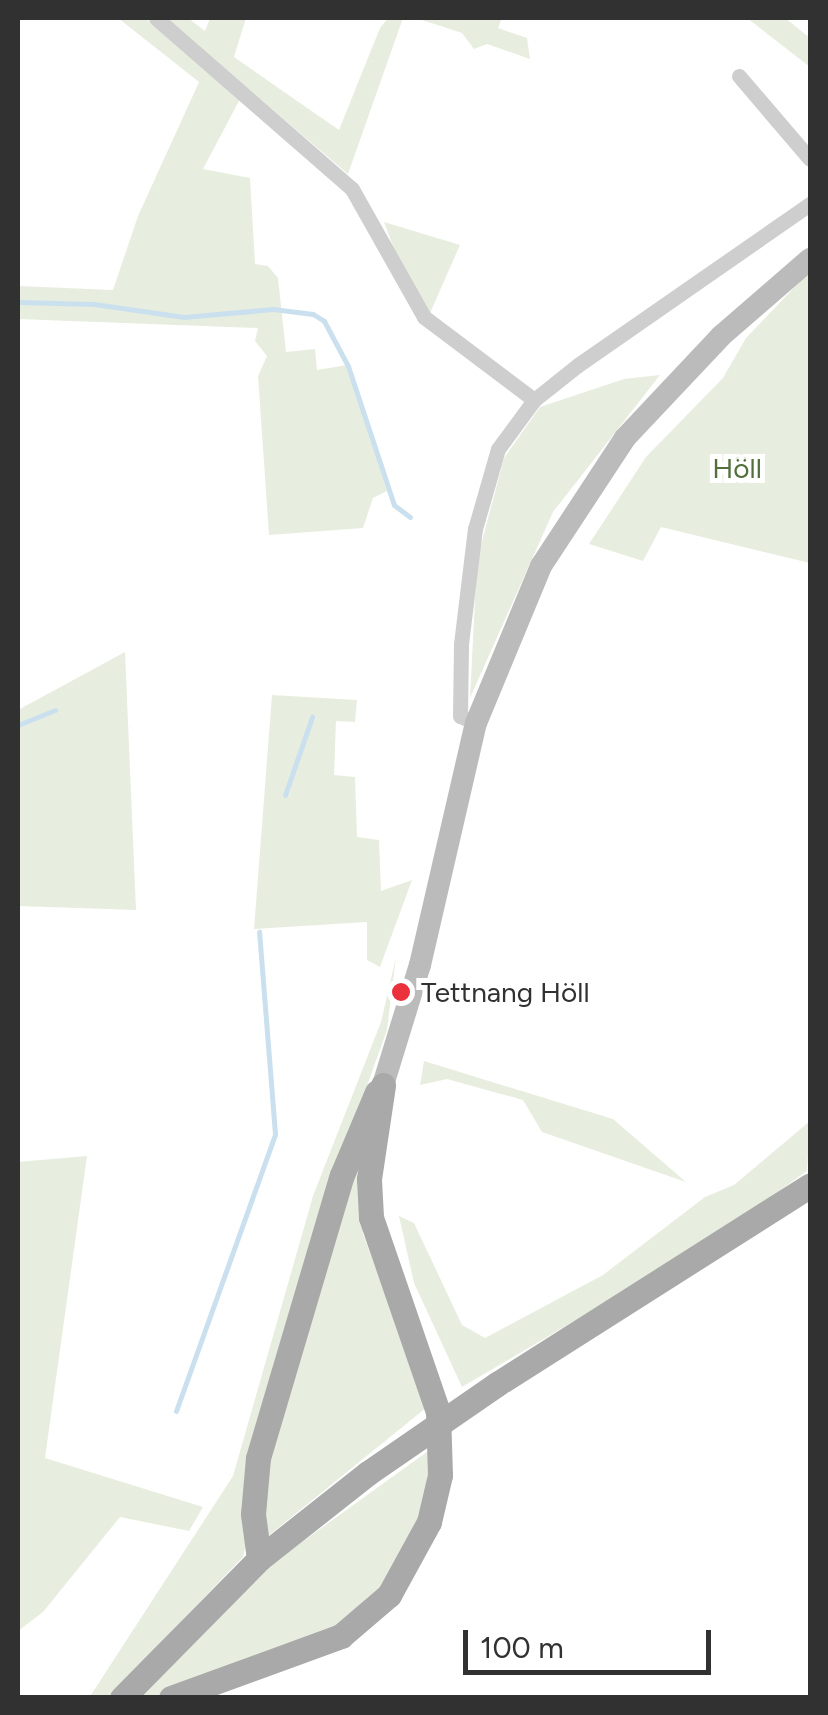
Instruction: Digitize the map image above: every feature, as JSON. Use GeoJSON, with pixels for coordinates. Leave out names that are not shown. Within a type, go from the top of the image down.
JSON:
{"type":"FeatureCollection","features":[{"type":"Feature","properties":{"kind":"main road"},"geometry":{"type":"LineString","coordinates":[[171,1698],[341,1636],[389,1595],[423,1541],[440,1475],[440,1426],[372,1217],[369,1178],[383,1085],[417,978],[476,723],[510,632],[561,533],[625,438],[721,336],[810,259]]}},
{"type":"Feature","properties":{"kind":"main road"},"geometry":{"type":"LineString","coordinates":[[259,1559],[253,1514],[258,1458],[342,1175],[368,1103],[383,1085]]}},
{"type":"Feature","properties":{"kind":"main road"},"geometry":{"type":"LineString","coordinates":[[122,1698],[259,1559],[368,1473],[497,1384],[810,1184]]}},
{"type":"Feature","properties":{"kind":"street"},"geometry":{"type":"LineString","coordinates":[[156,18],[352,189],[424,316],[534,400]]}},
{"type":"Feature","properties":{"kind":"street"},"geometry":{"type":"LineString","coordinates":[[738,76],[810,159]]}},
{"type":"Feature","properties":{"kind":"street"},"geometry":{"type":"LineString","coordinates":[[476,723],[460,710],[476,528],[498,449],[534,400],[810,204]]}},
{"type":"Feature","properties":{"kind":"green space"},"geometry":{"type":"Polygon","coordinates":[[[118,18],[145,18],[240,99],[203,169],[250,178],[255,264],[268,266],[278,278],[286,352],[315,349],[317,370],[347,365],[387,491],[373,498],[363,528],[269,535],[258,376],[267,356],[255,341],[258,328],[18,319],[18,286],[113,290],[138,216],[199,82],[118,18]]]}},
{"type":"Feature","properties":{"kind":"green space"},"geometry":{"type":"Polygon","coordinates":[[[165,18],[188,18],[205,31],[210,18],[246,18],[234,57],[339,130],[380,28],[388,18],[403,18],[348,174],[165,18]]]}},
{"type":"Feature","properties":{"kind":"green space"},"geometry":{"type":"Polygon","coordinates":[[[416,18],[502,18],[498,28],[527,38],[530,59],[487,44],[474,49],[462,33],[416,18]]]}},
{"type":"Feature","properties":{"kind":"green space"},"geometry":{"type":"Polygon","coordinates":[[[747,18],[785,18],[810,38],[810,67],[747,18]]]}},
{"type":"Feature","properties":{"kind":"green space"},"geometry":{"type":"Polygon","coordinates":[[[384,222],[460,245],[430,313],[404,276],[384,222]]]}},
{"type":"Feature","properties":{"kind":"green space","name":"Höll"},"geometry":{"type":"Polygon","coordinates":[[[810,271],[810,563],[661,527],[643,561],[589,544],[646,457],[723,378],[746,338],[810,271]]]}},
{"type":"Feature","properties":{"kind":"green space"},"geometry":{"type":"Polygon","coordinates":[[[660,375],[553,512],[470,698],[477,560],[504,458],[540,407],[624,379],[660,375]]]}},
{"type":"Feature","properties":{"kind":"green space"},"geometry":{"type":"Polygon","coordinates":[[[125,652],[136,910],[18,906],[18,710],[125,652]]]}},
{"type":"Feature","properties":{"kind":"green space"},"geometry":{"type":"Polygon","coordinates":[[[272,695],[357,700],[355,722],[336,721],[334,775],[355,777],[357,837],[379,840],[381,891],[412,880],[380,967],[367,960],[367,922],[254,929],[272,695]]]}},
{"type":"Feature","properties":{"kind":"green space"},"geometry":{"type":"Polygon","coordinates":[[[396,957],[387,1030],[324,1206],[243,1557],[108,1697],[89,1698],[233,1476],[313,1196],[381,1022],[396,957]]]}},
{"type":"Feature","properties":{"kind":"green space"},"geometry":{"type":"Polygon","coordinates":[[[424,1061],[613,1119],[686,1182],[542,1132],[523,1100],[447,1079],[420,1085],[424,1061]]]}},
{"type":"Feature","properties":{"kind":"green space"},"geometry":{"type":"Polygon","coordinates":[[[810,1121],[807,1171],[700,1247],[462,1387],[414,1283],[399,1216],[414,1223],[462,1325],[485,1338],[603,1275],[705,1197],[734,1185],[810,1121]]]}},
{"type":"Feature","properties":{"kind":"green space"},"geometry":{"type":"Polygon","coordinates":[[[87,1156],[45,1458],[203,1507],[189,1531],[120,1517],[43,1612],[18,1631],[18,1162],[87,1156]]]}},
{"type":"Feature","properties":{"kind":"green space"},"geometry":{"type":"Polygon","coordinates":[[[354,1167],[360,1170],[363,1234],[427,1407],[262,1541],[261,1477],[354,1167]]]}},
{"type":"Feature","properties":{"kind":"green space"},"geometry":{"type":"Polygon","coordinates":[[[431,1449],[423,1514],[394,1575],[330,1633],[158,1697],[136,1698],[277,1560],[431,1449]]]}},
{"type":"Feature","properties":{"kind":"waterway"},"geometry":{"type":"LineString","coordinates":[[18,302],[94,304],[184,317],[273,309],[313,314],[324,321],[348,366],[394,505],[410,517]]}},
{"type":"Feature","properties":{"kind":"waterway"},"geometry":{"type":"LineString","coordinates":[[18,725],[55,710]]}},
{"type":"Feature","properties":{"kind":"waterway"},"geometry":{"type":"LineString","coordinates":[[285,795],[312,717]]}},
{"type":"Feature","properties":{"kind":"waterway"},"geometry":{"type":"LineString","coordinates":[[176,1411],[275,1134],[259,932]]}},
{"type":"Feature","properties":{"kind":"place","name":"Tettnang Höll"},"geometry":{"type":"Point","coordinates":[401,992]}}]}
